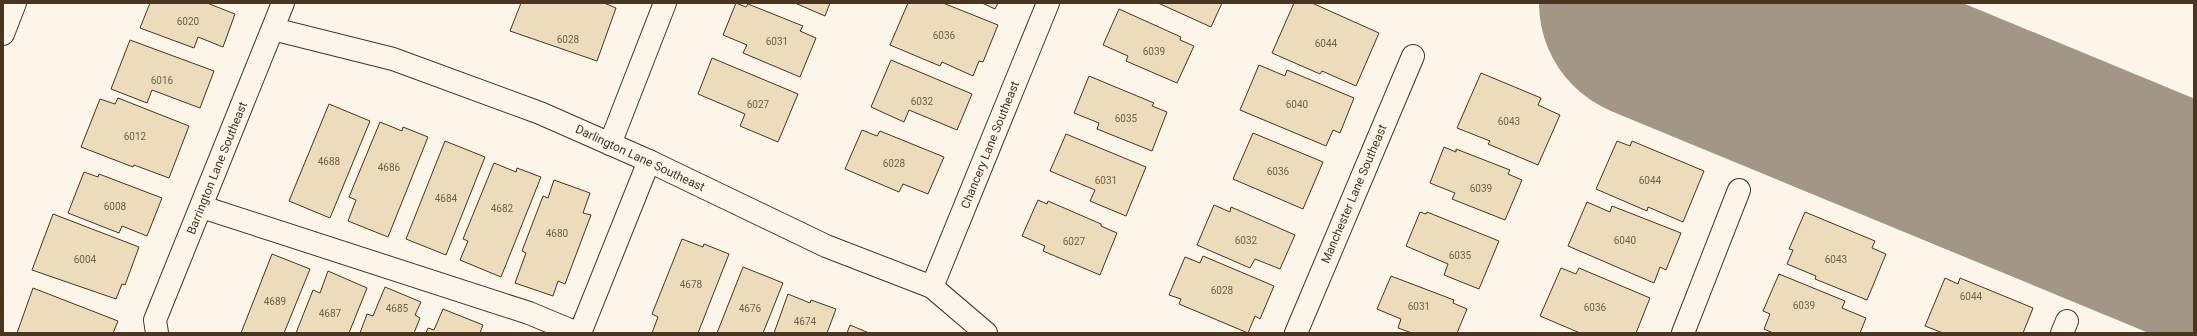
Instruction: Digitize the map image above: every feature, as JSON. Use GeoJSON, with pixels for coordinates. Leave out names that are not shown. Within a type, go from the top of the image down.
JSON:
{"type":"FeatureCollection","features":[{"type":"Feature","properties":{"kind":"street"},"geometry":{"type":"LineString","coordinates":[[3,34],[15,3]]}},
{"type":"Feature","properties":{"kind":"street","name":"Barrington Lane Southeast"},"geometry":{"type":"LineString","coordinates":[[157,333],[155,320],[202,207],[283,3]]}},
{"type":"Feature","properties":{"kind":"street"},"geometry":{"type":"LineString","coordinates":[[610,144],[665,3]]}},
{"type":"Feature","properties":{"kind":"street","name":"Chancery Lane Southeast"},"geometry":{"type":"LineString","coordinates":[[932,287],[1048,3]]}},
{"type":"Feature","properties":{"kind":"street","name":"Darlington Lane Southeast"},"geometry":{"type":"LineString","coordinates":[[273,29],[393,58],[540,113],[649,161],[826,246],[932,287],[986,333]]}},
{"type":"Feature","properties":{"kind":"street","name":"Manchester Lane Southeast"},"geometry":{"type":"LineString","coordinates":[[1296,333],[1413,56]]}},
{"type":"Feature","properties":{"kind":"street"},"geometry":{"type":"LineString","coordinates":[[580,333],[649,161]]}},
{"type":"Feature","properties":{"kind":"street"},"geometry":{"type":"LineString","coordinates":[[1683,333],[1739,190]]}},
{"type":"Feature","properties":{"kind":"street"},"geometry":{"type":"LineString","coordinates":[[202,207],[529,313],[577,333]]}},
{"type":"Feature","properties":{"kind":"building"},"geometry":{"type":"Polygon","coordinates":[[[150,3],[207,3],[235,14],[223,47],[198,37],[194,48],[140,28],[150,3]]]}},
{"type":"Feature","properties":{"kind":"building"},"geometry":{"type":"Polygon","coordinates":[[[521,3],[604,3],[616,8],[597,61],[510,31],[521,3]]]}},
{"type":"Feature","properties":{"kind":"building"},"geometry":{"type":"Polygon","coordinates":[[[736,3],[746,7],[748,4],[803,26],[800,31],[816,38],[800,77],[743,53],[747,45],[723,35],[736,3]]]}},
{"type":"Feature","properties":{"kind":"building"},"geometry":{"type":"Polygon","coordinates":[[[795,3],[830,3],[825,16],[795,3]]]}},
{"type":"Feature","properties":{"kind":"building"},"geometry":{"type":"Polygon","coordinates":[[[908,3],[943,3],[998,25],[983,62],[979,61],[973,76],[942,62],[940,66],[890,45],[908,3]]]}},
{"type":"Feature","properties":{"kind":"building"},"geometry":{"type":"Polygon","coordinates":[[[982,3],[998,3],[995,9],[982,3]]]}},
{"type":"Feature","properties":{"kind":"building"},"geometry":{"type":"Polygon","coordinates":[[[1158,3],[1222,3],[1211,27],[1158,3]]]}},
{"type":"Feature","properties":{"kind":"building"},"geometry":{"type":"Polygon","coordinates":[[[1294,3],[1312,3],[1379,33],[1356,86],[1322,71],[1320,74],[1272,53],[1294,3]]]}},
{"type":"Feature","properties":{"kind":"building"},"geometry":{"type":"Polygon","coordinates":[[[1119,9],[1181,37],[1180,40],[1194,46],[1177,83],[1126,61],[1128,56],[1103,45],[1119,9]]]}},
{"type":"Feature","properties":{"kind":"building"},"geometry":{"type":"Polygon","coordinates":[[[130,40],[214,71],[200,108],[152,90],[147,103],[111,89],[130,40]]]}},
{"type":"Feature","properties":{"kind":"building"},"geometry":{"type":"Polygon","coordinates":[[[712,58],[798,94],[778,142],[740,126],[745,114],[698,94],[712,58]]]}},
{"type":"Feature","properties":{"kind":"building"},"geometry":{"type":"Polygon","coordinates":[[[891,60],[972,94],[957,130],[909,110],[904,122],[871,107],[891,60]]]}},
{"type":"Feature","properties":{"kind":"building"},"geometry":{"type":"Polygon","coordinates":[[[1259,65],[1285,76],[1287,70],[1354,98],[1340,133],[1333,130],[1326,146],[1240,110],[1259,65]]]}},
{"type":"Feature","properties":{"kind":"building"},"geometry":{"type":"Polygon","coordinates":[[[1481,73],[1541,98],[1538,105],[1560,115],[1538,165],[1488,144],[1490,141],[1457,128],[1481,73]]]}},
{"type":"Feature","properties":{"kind":"building"},"geometry":{"type":"Polygon","coordinates":[[[1089,76],[1154,103],[1152,106],[1167,112],[1152,151],[1097,129],[1099,123],[1074,113],[1089,76]]]}},
{"type":"Feature","properties":{"kind":"building"},"geometry":{"type":"Polygon","coordinates":[[[118,98],[189,126],[169,178],[134,165],[133,167],[81,147],[100,99],[115,104],[118,98]]]}},
{"type":"Feature","properties":{"kind":"building"},"geometry":{"type":"Polygon","coordinates":[[[329,104],[370,121],[330,218],[289,201],[329,104]]]}},
{"type":"Feature","properties":{"kind":"building"},"geometry":{"type":"Polygon","coordinates":[[[380,122],[402,131],[403,127],[428,137],[388,237],[348,221],[356,200],[349,197],[380,122]]]}},
{"type":"Feature","properties":{"kind":"building"},"geometry":{"type":"Polygon","coordinates":[[[862,130],[877,136],[880,131],[944,157],[928,194],[903,184],[899,192],[845,169],[862,130]]]}},
{"type":"Feature","properties":{"kind":"building"},"geometry":{"type":"Polygon","coordinates":[[[1253,133],[1323,162],[1303,209],[1233,179],[1253,133]]]}},
{"type":"Feature","properties":{"kind":"building"},"geometry":{"type":"Polygon","coordinates":[[[1066,134],[1146,167],[1126,216],[1090,201],[1095,190],[1050,171],[1066,134]]]}},
{"type":"Feature","properties":{"kind":"building"},"geometry":{"type":"Polygon","coordinates":[[[445,141],[485,157],[446,255],[406,239],[445,141]]]}},
{"type":"Feature","properties":{"kind":"building"},"geometry":{"type":"Polygon","coordinates":[[[1617,141],[1630,146],[1632,141],[1704,171],[1683,222],[1648,207],[1647,211],[1596,189],[1617,141]]]}},
{"type":"Feature","properties":{"kind":"building"},"geometry":{"type":"Polygon","coordinates":[[[1444,147],[1456,152],[1456,149],[1510,170],[1508,174],[1522,180],[1505,220],[1452,199],[1455,193],[1430,183],[1444,147]]]}},
{"type":"Feature","properties":{"kind":"building"},"geometry":{"type":"Polygon","coordinates":[[[494,163],[516,172],[517,168],[541,177],[501,277],[460,260],[468,241],[463,239],[494,163]]]}},
{"type":"Feature","properties":{"kind":"building"},"geometry":{"type":"Polygon","coordinates":[[[84,172],[98,177],[99,174],[162,198],[147,236],[122,226],[119,233],[68,213],[84,172]]]}},
{"type":"Feature","properties":{"kind":"building"},"geometry":{"type":"Polygon","coordinates":[[[554,180],[590,193],[583,213],[591,215],[565,284],[558,281],[553,296],[515,283],[526,253],[522,251],[543,196],[548,198],[554,180]]]}},
{"type":"Feature","properties":{"kind":"building"},"geometry":{"type":"Polygon","coordinates":[[[1038,200],[1047,204],[1048,201],[1101,224],[1101,226],[1117,233],[1100,275],[1043,251],[1045,246],[1022,236],[1038,200]]]}},
{"type":"Feature","properties":{"kind":"building"},"geometry":{"type":"Polygon","coordinates":[[[1587,202],[1610,212],[1612,206],[1681,233],[1666,270],[1660,267],[1654,283],[1568,246],[1587,202]]]}},
{"type":"Feature","properties":{"kind":"building"},"geometry":{"type":"Polygon","coordinates":[[[1214,205],[1230,212],[1231,207],[1295,235],[1280,269],[1255,259],[1250,268],[1197,245],[1214,205]]]}},
{"type":"Feature","properties":{"kind":"building"},"geometry":{"type":"Polygon","coordinates":[[[1420,212],[1426,214],[1427,212],[1499,241],[1479,289],[1444,275],[1448,264],[1406,246],[1420,212]]]}},
{"type":"Feature","properties":{"kind":"building"},"geometry":{"type":"Polygon","coordinates":[[[1805,212],[1875,241],[1872,248],[1886,254],[1867,300],[1815,279],[1816,276],[1787,264],[1793,250],[1789,249],[1805,212]]]}},
{"type":"Feature","properties":{"kind":"building"},"geometry":{"type":"Polygon","coordinates":[[[53,214],[139,247],[125,285],[122,284],[116,299],[32,270],[53,214]]]}},
{"type":"Feature","properties":{"kind":"building"},"geometry":{"type":"Polygon","coordinates":[[[682,239],[703,247],[704,244],[729,254],[698,333],[652,333],[658,317],[652,314],[682,239]]]}},
{"type":"Feature","properties":{"kind":"building"},"geometry":{"type":"Polygon","coordinates":[[[272,254],[310,269],[284,333],[241,333],[272,254]]]}},
{"type":"Feature","properties":{"kind":"building"},"geometry":{"type":"Polygon","coordinates":[[[1203,256],[1274,286],[1260,319],[1255,316],[1248,333],[1179,304],[1181,299],[1169,295],[1185,257],[1200,263],[1203,256]]]}},
{"type":"Feature","properties":{"kind":"building"},"geometry":{"type":"Polygon","coordinates":[[[743,267],[783,283],[763,333],[717,333],[743,267]]]}},
{"type":"Feature","properties":{"kind":"building"},"geometry":{"type":"Polygon","coordinates":[[[1561,268],[1576,274],[1579,268],[1650,298],[1636,333],[1580,333],[1540,316],[1561,268]]]}},
{"type":"Feature","properties":{"kind":"building"},"geometry":{"type":"Polygon","coordinates":[[[328,271],[367,288],[349,333],[296,333],[313,290],[320,293],[328,271]]]}},
{"type":"Feature","properties":{"kind":"building"},"geometry":{"type":"Polygon","coordinates":[[[1779,274],[1845,301],[1842,308],[1866,318],[1860,333],[1773,333],[1764,329],[1770,314],[1763,311],[1779,274]]]}},
{"type":"Feature","properties":{"kind":"building"},"geometry":{"type":"Polygon","coordinates":[[[1391,276],[1454,300],[1453,303],[1467,309],[1457,333],[1412,333],[1398,328],[1401,319],[1377,309],[1391,276]]]}},
{"type":"Feature","properties":{"kind":"building"},"geometry":{"type":"Polygon","coordinates":[[[1945,278],[1958,284],[1960,278],[2033,308],[2023,333],[1943,333],[1925,326],[1945,278]]]}},
{"type":"Feature","properties":{"kind":"building"},"geometry":{"type":"Polygon","coordinates":[[[385,287],[421,302],[415,315],[420,318],[414,333],[360,333],[367,314],[373,316],[385,287]]]}},
{"type":"Feature","properties":{"kind":"building"},"geometry":{"type":"Polygon","coordinates":[[[33,288],[118,321],[113,333],[17,333],[33,288]]]}},
{"type":"Feature","properties":{"kind":"building"},"geometry":{"type":"Polygon","coordinates":[[[788,294],[810,303],[811,300],[836,309],[827,333],[774,333],[788,294]]]}},
{"type":"Feature","properties":{"kind":"building"},"geometry":{"type":"Polygon","coordinates":[[[443,309],[483,325],[480,333],[426,333],[428,328],[434,330],[443,309]]]}},
{"type":"Feature","properties":{"kind":"building"},"geometry":{"type":"Polygon","coordinates":[[[850,325],[869,333],[847,333],[850,325]]]}},
{"type":"Feature","properties":{"kind":"runway"},"geometry":{"type":"LineString","coordinates":[[1656,3],[2194,225]]}}]}
